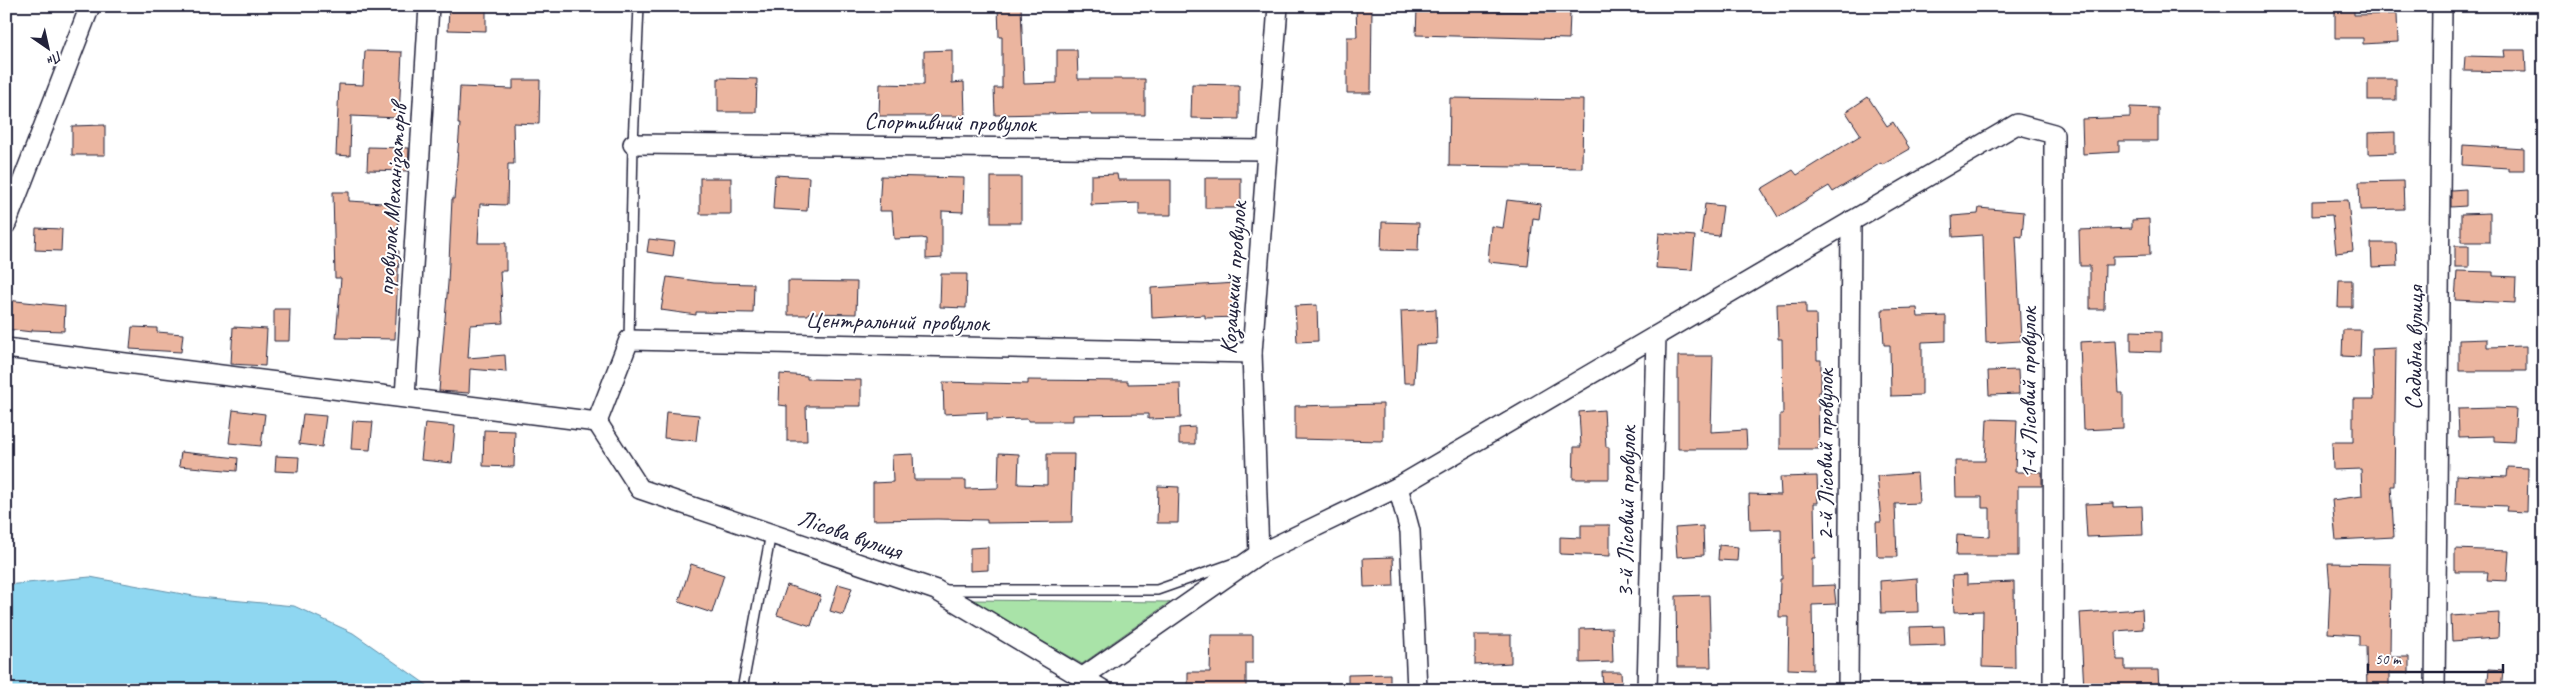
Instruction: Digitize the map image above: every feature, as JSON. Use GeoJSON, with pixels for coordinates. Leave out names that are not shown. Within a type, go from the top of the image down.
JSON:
{"type":"FeatureCollection","features":[{"type":"Feature","properties":{"kind":"street"},"geometry":{"type":"LineString","coordinates":[[6,224],[90,6]]}},
{"type":"Feature","properties":{"kind":"street","name":"провулок Механізаторів"},"geometry":{"type":"LineString","coordinates":[[404,397],[429,6]]}},
{"type":"Feature","properties":{"kind":"street","name":"Козацький провулок"},"geometry":{"type":"LineString","coordinates":[[1259,554],[1252,353],[1278,6]]}},
{"type":"Feature","properties":{"kind":"street","name":"Садибна вулиця"},"geometry":{"type":"LineString","coordinates":[[2435,690],[2442,6]]}},
{"type":"Feature","properties":{"kind":"street","name":"1-й Лісовий провулок"},"geometry":{"type":"LineString","coordinates":[[1852,221],[2017,124],[2054,134],[2053,690]]}},
{"type":"Feature","properties":{"kind":"street","name":"Спортивний провулок"},"geometry":{"type":"LineString","coordinates":[[633,144],[1267,150]]}},
{"type":"Feature","properties":{"kind":"street"},"geometry":{"type":"LineString","coordinates":[[1083,684],[1259,554],[1398,487],[1852,221]]}},
{"type":"Feature","properties":{"kind":"street","name":"2-й Лісовий провулок"},"geometry":{"type":"LineString","coordinates":[[1848,690],[1852,221]]}},
{"type":"Feature","properties":{"kind":"street","name":"3-й Лісовий провулок"},"geometry":{"type":"LineString","coordinates":[[1647,690],[1656,336]]}},
{"type":"Feature","properties":{"kind":"street"},"geometry":{"type":"LineString","coordinates":[[6,348],[597,422],[629,340]]}},
{"type":"Feature","properties":{"kind":"street","name":"Центральний провулок"},"geometry":{"type":"LineString","coordinates":[[629,340],[1252,353]]}},
{"type":"Feature","properties":{"kind":"street","name":"Лісова вулиця"},"geometry":{"type":"LineString","coordinates":[[597,422],[640,489],[936,590],[1083,684],[1103,690]]}},
{"type":"Feature","properties":{"kind":"street"},"geometry":{"type":"LineString","coordinates":[[1398,487],[1410,531],[1418,690]]}},
{"type":"Feature","properties":{"kind":"lane"},"geometry":{"type":"LineString","coordinates":[[629,340],[633,144],[639,6]]}},
{"type":"Feature","properties":{"kind":"lane"},"geometry":{"type":"LineString","coordinates":[[742,690],[771,533]]}},
{"type":"Feature","properties":{"kind":"lane"},"geometry":{"type":"LineString","coordinates":[[936,590],[1157,590],[1259,554]]}},
{"type":"Feature","properties":{"kind":"green space"},"geometry":{"type":"Polygon","coordinates":[[[970,600],[1170,602],[1082,664],[970,600]]]}},
{"type":"Feature","properties":{"kind":"water"},"geometry":{"type":"Polygon","coordinates":[[[90,577],[199,597],[294,606],[353,633],[434,690],[6,690],[6,585],[90,577]]]}},
{"type":"Feature","properties":{"kind":"building"},"geometry":{"type":"Polygon","coordinates":[[[449,6],[486,6],[486,31],[448,30],[449,6]]]}},
{"type":"Feature","properties":{"kind":"building"},"geometry":{"type":"Polygon","coordinates":[[[998,6],[1021,6],[1024,84],[1057,83],[1057,50],[1077,50],[1078,79],[1145,79],[1145,115],[1091,115],[1091,113],[995,115],[994,88],[1002,88],[1002,37],[999,37],[998,6]]]}},
{"type":"Feature","properties":{"kind":"building"},"geometry":{"type":"Polygon","coordinates":[[[1356,6],[1372,6],[1371,93],[1347,93],[1347,37],[1357,37],[1356,6]]]}},
{"type":"Feature","properties":{"kind":"building"},"geometry":{"type":"Polygon","coordinates":[[[2335,6],[2354,6],[2354,15],[2397,14],[2398,42],[2363,44],[2363,38],[2335,38],[2335,6]]]}},
{"type":"Feature","properties":{"kind":"building"},"geometry":{"type":"Polygon","coordinates":[[[1417,9],[1570,13],[1569,39],[1416,35],[1417,9]]]}},
{"type":"Feature","properties":{"kind":"building"},"geometry":{"type":"Polygon","coordinates":[[[952,50],[952,83],[964,82],[965,116],[879,116],[880,84],[924,85],[924,51],[952,50]]]}},
{"type":"Feature","properties":{"kind":"building"},"geometry":{"type":"Polygon","coordinates":[[[2504,50],[2525,50],[2526,72],[2464,71],[2465,56],[2505,57],[2504,50]]]}},
{"type":"Feature","properties":{"kind":"building"},"geometry":{"type":"Polygon","coordinates":[[[365,51],[402,52],[399,118],[351,116],[350,156],[336,155],[339,84],[363,85],[365,51]]]}},
{"type":"Feature","properties":{"kind":"building"},"geometry":{"type":"Polygon","coordinates":[[[718,78],[757,79],[756,112],[718,112],[718,78]]]}},
{"type":"Feature","properties":{"kind":"building"},"geometry":{"type":"Polygon","coordinates":[[[2368,79],[2396,79],[2396,100],[2368,100],[2368,79]]]}},
{"type":"Feature","properties":{"kind":"building"},"geometry":{"type":"Polygon","coordinates":[[[513,80],[540,80],[539,124],[513,123],[514,164],[508,164],[507,205],[480,204],[478,243],[506,243],[506,271],[500,271],[503,323],[470,325],[468,358],[505,355],[506,372],[470,369],[469,393],[439,391],[448,283],[452,199],[454,199],[460,124],[458,124],[460,87],[513,89],[513,80]]]}},
{"type":"Feature","properties":{"kind":"building"},"geometry":{"type":"Polygon","coordinates":[[[1192,84],[1239,85],[1239,119],[1191,118],[1192,84]]]}},
{"type":"Feature","properties":{"kind":"building"},"geometry":{"type":"Polygon","coordinates":[[[1868,97],[1887,126],[1893,122],[1910,149],[1882,165],[1881,163],[1833,192],[1829,186],[1778,217],[1761,189],[1793,170],[1797,175],[1861,135],[1846,112],[1868,97]]]}},
{"type":"Feature","properties":{"kind":"building"},"geometry":{"type":"Polygon","coordinates":[[[1450,98],[1583,100],[1582,168],[1449,166],[1450,98]]]}},
{"type":"Feature","properties":{"kind":"building"},"geometry":{"type":"Polygon","coordinates":[[[2130,107],[2158,108],[2158,141],[2119,141],[2119,152],[2083,154],[2082,119],[2130,117],[2130,107]]]}},
{"type":"Feature","properties":{"kind":"building"},"geometry":{"type":"Polygon","coordinates":[[[105,125],[105,155],[72,155],[72,126],[105,125]]]}},
{"type":"Feature","properties":{"kind":"building"},"geometry":{"type":"Polygon","coordinates":[[[2395,132],[2395,153],[2368,154],[2368,133],[2395,132]]]}},
{"type":"Feature","properties":{"kind":"building"},"geometry":{"type":"Polygon","coordinates":[[[2463,145],[2524,149],[2524,171],[2508,171],[2508,168],[2462,165],[2463,145]]]}},
{"type":"Feature","properties":{"kind":"building"},"geometry":{"type":"Polygon","coordinates":[[[368,147],[409,148],[408,171],[367,170],[368,147]]]}},
{"type":"Feature","properties":{"kind":"building"},"geometry":{"type":"Polygon","coordinates":[[[1117,174],[1118,180],[1171,180],[1171,215],[1139,215],[1139,203],[1091,205],[1091,175],[1117,174]]]}},
{"type":"Feature","properties":{"kind":"building"},"geometry":{"type":"Polygon","coordinates":[[[775,175],[809,177],[807,211],[773,209],[775,175]]]}},
{"type":"Feature","properties":{"kind":"building"},"geometry":{"type":"Polygon","coordinates":[[[881,176],[964,178],[963,212],[942,211],[942,258],[926,259],[926,239],[894,239],[892,211],[879,211],[881,176]]]}},
{"type":"Feature","properties":{"kind":"building"},"geometry":{"type":"Polygon","coordinates":[[[991,177],[1021,177],[1021,223],[991,223],[991,177]]]}},
{"type":"Feature","properties":{"kind":"building"},"geometry":{"type":"Polygon","coordinates":[[[700,178],[731,178],[731,214],[700,214],[700,178]]]}},
{"type":"Feature","properties":{"kind":"building"},"geometry":{"type":"Polygon","coordinates":[[[1205,178],[1241,178],[1241,208],[1205,208],[1205,178]]]}},
{"type":"Feature","properties":{"kind":"building"},"geometry":{"type":"Polygon","coordinates":[[[2403,181],[2404,209],[2360,210],[2359,182],[2403,181]]]}},
{"type":"Feature","properties":{"kind":"building"},"geometry":{"type":"Polygon","coordinates":[[[2466,189],[2466,206],[2451,207],[2451,190],[2466,189]]]}},
{"type":"Feature","properties":{"kind":"building"},"geometry":{"type":"Polygon","coordinates":[[[333,192],[349,192],[349,201],[399,204],[396,251],[399,251],[395,339],[336,338],[341,278],[335,278],[333,192]]]}},
{"type":"Feature","properties":{"kind":"building"},"geometry":{"type":"Polygon","coordinates":[[[1507,200],[1541,204],[1539,219],[1533,218],[1528,266],[1488,262],[1491,226],[1503,228],[1507,200]]]}},
{"type":"Feature","properties":{"kind":"building"},"geometry":{"type":"Polygon","coordinates":[[[2348,200],[2353,251],[2336,253],[2332,215],[2312,216],[2312,201],[2348,200]]]}},
{"type":"Feature","properties":{"kind":"building"},"geometry":{"type":"Polygon","coordinates":[[[1705,204],[1723,206],[1719,236],[1701,234],[1705,204]]]}},
{"type":"Feature","properties":{"kind":"building"},"geometry":{"type":"Polygon","coordinates":[[[1979,208],[2024,212],[2022,237],[2016,236],[2021,341],[1986,343],[1983,235],[1953,237],[1952,216],[1978,214],[1979,208]]]}},
{"type":"Feature","properties":{"kind":"building"},"geometry":{"type":"Polygon","coordinates":[[[2490,213],[2490,242],[2461,242],[2461,214],[2490,213]]]}},
{"type":"Feature","properties":{"kind":"building"},"geometry":{"type":"Polygon","coordinates":[[[2149,219],[2150,255],[2113,256],[2113,265],[2105,265],[2104,309],[2090,309],[2090,266],[2080,266],[2079,230],[2132,228],[2132,220],[2149,219]]]}},
{"type":"Feature","properties":{"kind":"building"},"geometry":{"type":"Polygon","coordinates":[[[1382,222],[1419,223],[1418,251],[1381,250],[1382,222]]]}},
{"type":"Feature","properties":{"kind":"building"},"geometry":{"type":"Polygon","coordinates":[[[36,228],[62,229],[61,251],[35,250],[36,228]]]}},
{"type":"Feature","properties":{"kind":"building"},"geometry":{"type":"Polygon","coordinates":[[[1659,233],[1695,236],[1692,270],[1656,268],[1659,233]]]}},
{"type":"Feature","properties":{"kind":"building"},"geometry":{"type":"Polygon","coordinates":[[[649,239],[675,242],[673,256],[647,252],[649,239]]]}},
{"type":"Feature","properties":{"kind":"building"},"geometry":{"type":"Polygon","coordinates":[[[2371,243],[2396,243],[2397,266],[2372,267],[2371,243]]]}},
{"type":"Feature","properties":{"kind":"building"},"geometry":{"type":"Polygon","coordinates":[[[2455,246],[2469,246],[2469,267],[2455,267],[2455,246]]]}},
{"type":"Feature","properties":{"kind":"building"},"geometry":{"type":"Polygon","coordinates":[[[2457,271],[2493,272],[2493,276],[2516,277],[2515,303],[2455,300],[2457,271]]]}},
{"type":"Feature","properties":{"kind":"building"},"geometry":{"type":"Polygon","coordinates":[[[941,274],[967,274],[966,308],[940,307],[941,274]]]}},
{"type":"Feature","properties":{"kind":"building"},"geometry":{"type":"Polygon","coordinates":[[[667,277],[713,283],[754,284],[753,313],[696,312],[696,315],[661,310],[667,277]]]}},
{"type":"Feature","properties":{"kind":"building"},"geometry":{"type":"Polygon","coordinates":[[[2339,280],[2352,280],[2352,307],[2338,307],[2339,280]]]}},
{"type":"Feature","properties":{"kind":"building"},"geometry":{"type":"Polygon","coordinates":[[[788,281],[857,282],[856,314],[808,313],[808,315],[788,315],[788,281]]]}},
{"type":"Feature","properties":{"kind":"building"},"geometry":{"type":"Polygon","coordinates":[[[1237,283],[1238,317],[1205,318],[1205,315],[1152,318],[1151,288],[1237,283]]]}},
{"type":"Feature","properties":{"kind":"building"},"geometry":{"type":"Polygon","coordinates":[[[6,300],[65,306],[64,331],[32,330],[32,332],[6,329],[6,300]]]}},
{"type":"Feature","properties":{"kind":"building"},"geometry":{"type":"Polygon","coordinates":[[[1806,303],[1806,314],[1816,314],[1817,360],[1821,360],[1821,392],[1818,392],[1819,449],[1780,449],[1780,414],[1783,414],[1782,339],[1778,339],[1777,304],[1806,303]]]}},
{"type":"Feature","properties":{"kind":"building"},"geometry":{"type":"Polygon","coordinates":[[[1317,305],[1318,341],[1297,342],[1295,306],[1317,305]]]}},
{"type":"Feature","properties":{"kind":"building"},"geometry":{"type":"Polygon","coordinates":[[[1917,308],[1918,317],[1946,316],[1946,341],[1922,342],[1922,395],[1891,396],[1890,345],[1884,345],[1882,309],[1917,308]]]}},
{"type":"Feature","properties":{"kind":"building"},"geometry":{"type":"Polygon","coordinates":[[[274,309],[290,309],[289,341],[274,341],[274,309]]]}},
{"type":"Feature","properties":{"kind":"building"},"geometry":{"type":"Polygon","coordinates":[[[1436,309],[1437,344],[1416,345],[1414,383],[1404,383],[1401,311],[1436,309]]]}},
{"type":"Feature","properties":{"kind":"building"},"geometry":{"type":"Polygon","coordinates":[[[132,327],[157,328],[157,332],[183,334],[181,352],[130,349],[132,327]]]}},
{"type":"Feature","properties":{"kind":"building"},"geometry":{"type":"Polygon","coordinates":[[[233,327],[267,329],[265,366],[231,364],[233,327]]]}},
{"type":"Feature","properties":{"kind":"building"},"geometry":{"type":"Polygon","coordinates":[[[2343,330],[2361,330],[2360,357],[2342,356],[2343,330]]]}},
{"type":"Feature","properties":{"kind":"building"},"geometry":{"type":"Polygon","coordinates":[[[2131,331],[2161,332],[2161,352],[2131,351],[2131,331]]]}},
{"type":"Feature","properties":{"kind":"building"},"geometry":{"type":"Polygon","coordinates":[[[2487,339],[2487,347],[2526,346],[2526,371],[2459,371],[2459,340],[2487,339]]]}},
{"type":"Feature","properties":{"kind":"building"},"geometry":{"type":"Polygon","coordinates":[[[2116,340],[2119,393],[2123,393],[2123,428],[2083,430],[2080,342],[2116,340]]]}},
{"type":"Feature","properties":{"kind":"building"},"geometry":{"type":"Polygon","coordinates":[[[2396,348],[2394,486],[2391,486],[2394,537],[2336,540],[2332,500],[2362,496],[2361,469],[2333,470],[2332,442],[2353,442],[2353,399],[2374,399],[2372,349],[2396,348]]]}},
{"type":"Feature","properties":{"kind":"building"},"geometry":{"type":"Polygon","coordinates":[[[1678,356],[1713,356],[1711,432],[1746,430],[1747,449],[1678,449],[1678,356]]]}},
{"type":"Feature","properties":{"kind":"building"},"geometry":{"type":"Polygon","coordinates":[[[2018,370],[2019,394],[1989,395],[1988,371],[2018,370]]]}},
{"type":"Feature","properties":{"kind":"building"},"geometry":{"type":"Polygon","coordinates":[[[780,374],[807,376],[807,379],[861,380],[861,406],[806,406],[807,441],[787,441],[787,406],[779,405],[780,374]]]}},
{"type":"Feature","properties":{"kind":"building"},"geometry":{"type":"Polygon","coordinates":[[[1028,380],[1128,381],[1128,384],[1180,383],[1181,418],[1148,419],[1148,414],[1073,415],[1073,421],[1028,421],[1028,419],[987,420],[987,412],[944,414],[943,382],[1028,384],[1028,380]]]}},
{"type":"Feature","properties":{"kind":"building"},"geometry":{"type":"Polygon","coordinates":[[[1383,404],[1383,441],[1295,439],[1295,406],[1383,404]]]}},
{"type":"Feature","properties":{"kind":"building"},"geometry":{"type":"Polygon","coordinates":[[[2458,409],[2516,409],[2514,442],[2494,441],[2494,436],[2459,437],[2458,409]]]}},
{"type":"Feature","properties":{"kind":"building"},"geometry":{"type":"Polygon","coordinates":[[[233,410],[265,414],[261,446],[229,443],[233,410]]]}},
{"type":"Feature","properties":{"kind":"building"},"geometry":{"type":"Polygon","coordinates":[[[1604,410],[1606,447],[1609,447],[1609,479],[1573,479],[1574,447],[1581,447],[1579,412],[1604,410]]]}},
{"type":"Feature","properties":{"kind":"building"},"geometry":{"type":"Polygon","coordinates":[[[666,412],[699,415],[696,441],[664,438],[666,412]]]}},
{"type":"Feature","properties":{"kind":"building"},"geometry":{"type":"Polygon","coordinates":[[[303,414],[326,416],[322,447],[299,444],[303,414]]]}},
{"type":"Feature","properties":{"kind":"building"},"geometry":{"type":"Polygon","coordinates":[[[1987,419],[2017,420],[2015,472],[2042,472],[2042,486],[2018,486],[2018,556],[1956,556],[1957,535],[1990,537],[1990,508],[1982,508],[1982,497],[1956,497],[1955,461],[1985,461],[1987,419]]]}},
{"type":"Feature","properties":{"kind":"building"},"geometry":{"type":"Polygon","coordinates":[[[353,421],[373,422],[370,450],[351,449],[353,421]]]}},
{"type":"Feature","properties":{"kind":"building"},"geometry":{"type":"Polygon","coordinates":[[[425,423],[455,426],[452,463],[421,460],[425,423]]]}},
{"type":"Feature","properties":{"kind":"building"},"geometry":{"type":"Polygon","coordinates":[[[1195,427],[1195,444],[1179,444],[1179,428],[1195,427]]]}},
{"type":"Feature","properties":{"kind":"building"},"geometry":{"type":"Polygon","coordinates":[[[484,430],[515,431],[514,467],[483,466],[484,430]]]}},
{"type":"Feature","properties":{"kind":"building"},"geometry":{"type":"Polygon","coordinates":[[[181,452],[238,458],[237,471],[179,466],[181,452]]]}},
{"type":"Feature","properties":{"kind":"building"},"geometry":{"type":"Polygon","coordinates":[[[999,453],[1019,454],[1018,484],[1047,485],[1047,454],[1074,454],[1072,522],[987,523],[987,520],[873,520],[873,483],[893,482],[892,455],[913,454],[914,480],[966,480],[966,489],[998,488],[999,453]]]}},
{"type":"Feature","properties":{"kind":"building"},"geometry":{"type":"Polygon","coordinates":[[[276,456],[299,457],[298,472],[275,471],[276,456]]]}},
{"type":"Feature","properties":{"kind":"building"},"geometry":{"type":"Polygon","coordinates":[[[2508,467],[2528,468],[2527,512],[2506,511],[2507,506],[2455,504],[2456,475],[2507,477],[2508,467]]]}},
{"type":"Feature","properties":{"kind":"building"},"geometry":{"type":"Polygon","coordinates":[[[1917,473],[1919,503],[1895,504],[1897,557],[1879,557],[1877,555],[1876,522],[1881,522],[1877,476],[1917,473]]]}},
{"type":"Feature","properties":{"kind":"building"},"geometry":{"type":"Polygon","coordinates":[[[1817,476],[1818,503],[1814,503],[1815,558],[1812,558],[1812,586],[1834,585],[1836,604],[1812,605],[1813,670],[1788,669],[1789,617],[1779,617],[1780,579],[1782,579],[1781,529],[1750,530],[1749,494],[1781,495],[1780,477],[1817,476]]]}},
{"type":"Feature","properties":{"kind":"building"},"geometry":{"type":"Polygon","coordinates":[[[1158,486],[1179,487],[1178,523],[1157,523],[1158,486]]]}},
{"type":"Feature","properties":{"kind":"building"},"geometry":{"type":"Polygon","coordinates":[[[2113,503],[2113,507],[2142,506],[2143,535],[2087,537],[2085,504],[2113,503]]]}},
{"type":"Feature","properties":{"kind":"building"},"geometry":{"type":"Polygon","coordinates":[[[1581,525],[1610,525],[1610,556],[1560,554],[1560,537],[1581,538],[1581,525]]]}},
{"type":"Feature","properties":{"kind":"building"},"geometry":{"type":"Polygon","coordinates":[[[1703,526],[1704,555],[1677,557],[1675,528],[1703,526]]]}},
{"type":"Feature","properties":{"kind":"building"},"geometry":{"type":"Polygon","coordinates":[[[1719,545],[1738,547],[1737,561],[1718,560],[1719,545]]]}},
{"type":"Feature","properties":{"kind":"building"},"geometry":{"type":"Polygon","coordinates":[[[988,547],[988,570],[970,571],[970,548],[988,547]]]}},
{"type":"Feature","properties":{"kind":"building"},"geometry":{"type":"Polygon","coordinates":[[[2455,549],[2509,551],[2507,581],[2487,580],[2488,572],[2455,572],[2455,549]]]}},
{"type":"Feature","properties":{"kind":"building"},"geometry":{"type":"Polygon","coordinates":[[[1393,557],[1394,586],[1364,587],[1363,558],[1393,557]]]}},
{"type":"Feature","properties":{"kind":"building"},"geometry":{"type":"Polygon","coordinates":[[[2328,563],[2391,564],[2390,657],[2409,657],[2409,673],[2389,673],[2389,690],[2367,690],[2366,646],[2359,646],[2359,635],[2328,633],[2330,589],[2328,563]]]}},
{"type":"Feature","properties":{"kind":"building"},"geometry":{"type":"Polygon","coordinates":[[[691,564],[724,575],[712,613],[679,602],[691,564]]]}},
{"type":"Feature","properties":{"kind":"building"},"geometry":{"type":"Polygon","coordinates":[[[1967,575],[1967,584],[2014,582],[2015,668],[1982,667],[1983,611],[1954,612],[1952,576],[1967,575]]]}},
{"type":"Feature","properties":{"kind":"building"},"geometry":{"type":"Polygon","coordinates":[[[1917,578],[1918,612],[1881,613],[1880,581],[1917,578]]]}},
{"type":"Feature","properties":{"kind":"building"},"geometry":{"type":"Polygon","coordinates":[[[838,584],[852,588],[843,615],[830,611],[838,584]]]}},
{"type":"Feature","properties":{"kind":"building"},"geometry":{"type":"Polygon","coordinates":[[[787,585],[821,596],[811,626],[777,615],[787,585]]]}},
{"type":"Feature","properties":{"kind":"building"},"geometry":{"type":"Polygon","coordinates":[[[1709,595],[1711,667],[1677,667],[1676,596],[1709,595]]]}},
{"type":"Feature","properties":{"kind":"building"},"geometry":{"type":"Polygon","coordinates":[[[2142,609],[2143,629],[2116,631],[2117,660],[2125,660],[2125,670],[2158,670],[2159,690],[2084,690],[2080,613],[2142,609]]]}},
{"type":"Feature","properties":{"kind":"building"},"geometry":{"type":"Polygon","coordinates":[[[2499,613],[2498,638],[2452,641],[2451,616],[2499,613]]]}},
{"type":"Feature","properties":{"kind":"building"},"geometry":{"type":"Polygon","coordinates":[[[1944,626],[1945,645],[1911,646],[1910,627],[1944,626]]]}},
{"type":"Feature","properties":{"kind":"building"},"geometry":{"type":"Polygon","coordinates":[[[1612,628],[1613,662],[1580,663],[1580,629],[1612,628]]]}},
{"type":"Feature","properties":{"kind":"building"},"geometry":{"type":"Polygon","coordinates":[[[1211,635],[1253,635],[1253,663],[1246,663],[1246,690],[1188,690],[1188,672],[1210,672],[1211,635]]]}},
{"type":"Feature","properties":{"kind":"building"},"geometry":{"type":"Polygon","coordinates":[[[1475,635],[1511,635],[1511,663],[1475,665],[1475,635]]]}},
{"type":"Feature","properties":{"kind":"building"},"geometry":{"type":"Polygon","coordinates":[[[2489,669],[2503,670],[2501,690],[2487,690],[2489,669]]]}},
{"type":"Feature","properties":{"kind":"building"},"geometry":{"type":"Polygon","coordinates":[[[1602,672],[1621,672],[1622,690],[1603,690],[1602,672]]]}},
{"type":"Feature","properties":{"kind":"building"},"geometry":{"type":"Polygon","coordinates":[[[1390,674],[1390,690],[1348,690],[1348,675],[1390,674]]]}}]}
